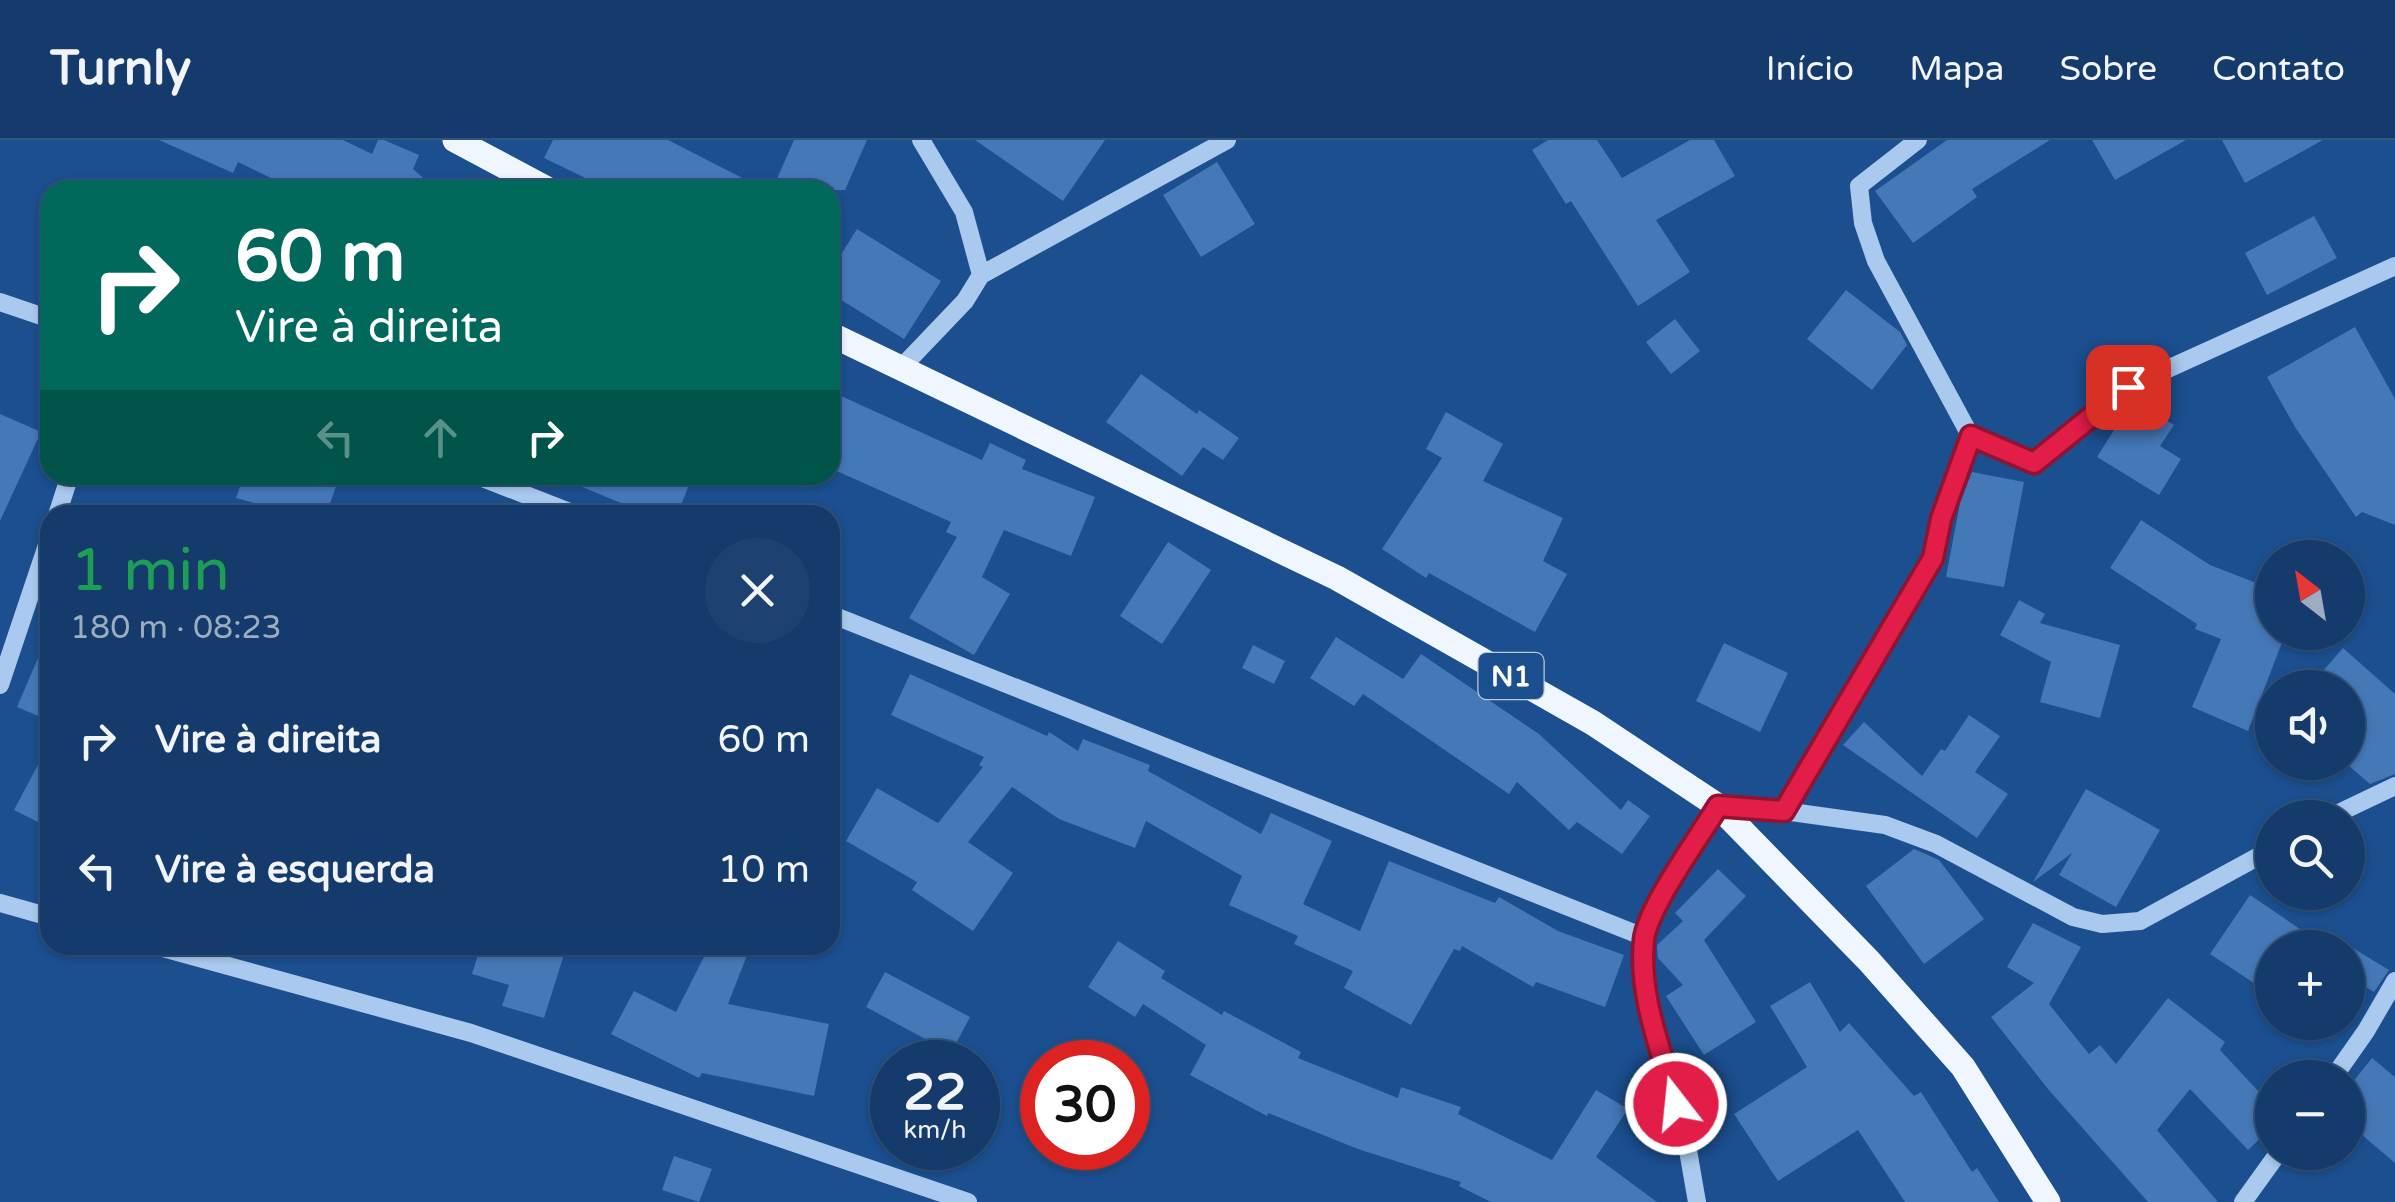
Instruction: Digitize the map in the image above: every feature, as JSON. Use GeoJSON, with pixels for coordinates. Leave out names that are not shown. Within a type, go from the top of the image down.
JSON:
{"type":"FeatureCollection","features":[{"type":"Feature","properties":{"kind":"main road"},"geometry":{"type":"LineString","coordinates":[[455,140],[531,180]]}},
{"type":"Feature","properties":{"kind":"main road","name":"N1"},"geometry":{"type":"LineString","coordinates":[[840,339],[1337,578],[1593,723],[1718,806],[1869,961],[1963,1066],[2048,1202]]}},
{"type":"Feature","properties":{"kind":"street"},"geometry":{"type":"LineString","coordinates":[[920,140],[964,212],[981,274]]}},
{"type":"Feature","properties":{"kind":"street"},"geometry":{"type":"LineString","coordinates":[[901,368],[964,301],[981,274],[1227,140]]}},
{"type":"Feature","properties":{"kind":"street"},"geometry":{"type":"LineString","coordinates":[[1918,140],[1859,186],[1863,224],[1876,261],[1971,436],[2034,463],[2128,387],[2395,266]]}},
{"type":"Feature","properties":{"kind":"street"},"geometry":{"type":"LineString","coordinates":[[0,302],[40,316]]}},
{"type":"Feature","properties":{"kind":"street"},"geometry":{"type":"LineString","coordinates":[[1784,811],[1933,558],[1941,519],[1971,436]]}},
{"type":"Feature","properties":{"kind":"street"},"geometry":{"type":"LineString","coordinates":[[500,485],[551,505]]}},
{"type":"Feature","properties":{"kind":"street"},"geometry":{"type":"LineString","coordinates":[[0,685],[40,566]]}},
{"type":"Feature","properties":{"kind":"street"},"geometry":{"type":"LineString","coordinates":[[840,618],[1644,937]]}},
{"type":"Feature","properties":{"kind":"street"},"geometry":{"type":"LineString","coordinates":[[2365,800],[2395,786]]}},
{"type":"Feature","properties":{"kind":"street"},"geometry":{"type":"LineString","coordinates":[[1697,1202],[1686,1139],[1650,1018],[1644,937],[1718,806],[1885,825],[1936,844],[2074,917],[2102,924],[2140,921],[2255,858]]}},
{"type":"Feature","properties":{"kind":"street"},"geometry":{"type":"LineString","coordinates":[[0,903],[40,914]]}},
{"type":"Feature","properties":{"kind":"street"},"geometry":{"type":"LineString","coordinates":[[188,955],[470,1033],[968,1202]]}},
{"type":"Feature","properties":{"kind":"street"},"geometry":{"type":"LineString","coordinates":[[2345,1060],[2395,981]]}},
{"type":"Feature","properties":{"kind":"street"},"geometry":{"type":"LineString","coordinates":[[2244,1202],[2266,1170]]}},
{"type":"Feature","properties":{"kind":"building"},"geometry":{"type":"Polygon","coordinates":[[[159,140],[343,140],[372,154],[378,140],[384,140],[419,155],[413,169],[426,180],[275,180],[238,162],[233,173],[159,140]]]}},
{"type":"Feature","properties":{"kind":"building"},"geometry":{"type":"Polygon","coordinates":[[[553,140],[668,140],[746,180],[589,180],[544,158],[553,140]]]}},
{"type":"Feature","properties":{"kind":"building"},"geometry":{"type":"Polygon","coordinates":[[[794,140],[867,140],[845,190],[840,190],[840,180],[776,180],[794,140]]]}},
{"type":"Feature","properties":{"kind":"building"},"geometry":{"type":"Polygon","coordinates":[[[975,140],[1105,140],[1063,201],[975,140]]]}},
{"type":"Feature","properties":{"kind":"building"},"geometry":{"type":"Polygon","coordinates":[[[1548,140],[1597,140],[1622,178],[1690,140],[1714,140],[1735,176],[1656,220],[1690,272],[1638,306],[1571,201],[1566,204],[1532,150],[1548,140]]]}},
{"type":"Feature","properties":{"kind":"building"},"geometry":{"type":"Polygon","coordinates":[[[1947,140],[2050,140],[1972,189],[1977,197],[1913,243],[1875,191],[1947,140]]]}},
{"type":"Feature","properties":{"kind":"building"},"geometry":{"type":"Polygon","coordinates":[[[2092,140],[2186,140],[2115,180],[2092,140]]]}},
{"type":"Feature","properties":{"kind":"building"},"geometry":{"type":"Polygon","coordinates":[[[2222,140],[2323,140],[2245,183],[2222,140]]]}},
{"type":"Feature","properties":{"kind":"building"},"geometry":{"type":"Polygon","coordinates":[[[1217,162],[1255,224],[1201,257],[1163,195],[1217,162]]]}},
{"type":"Feature","properties":{"kind":"building"},"geometry":{"type":"Polygon","coordinates":[[[2314,216],[2337,258],[2267,295],[2245,253],[2314,216]]]}},
{"type":"Feature","properties":{"kind":"building"},"geometry":{"type":"Polygon","coordinates":[[[857,229],[941,281],[904,339],[840,299],[840,256],[857,229]]]}},
{"type":"Feature","properties":{"kind":"building"},"geometry":{"type":"Polygon","coordinates":[[[1846,290],[1900,332],[1907,345],[1872,390],[1807,339],[1846,290]]]}},
{"type":"Feature","properties":{"kind":"building"},"geometry":{"type":"Polygon","coordinates":[[[1675,319],[1700,351],[1671,374],[1646,342],[1675,319]]]}},
{"type":"Feature","properties":{"kind":"building"},"geometry":{"type":"Polygon","coordinates":[[[2355,327],[2395,399],[2395,525],[2362,512],[2356,517],[2295,427],[2267,377],[2355,327]]]}},
{"type":"Feature","properties":{"kind":"building"},"geometry":{"type":"Polygon","coordinates":[[[1141,374],[1239,438],[1223,460],[1203,447],[1182,476],[1106,422],[1141,374]]]}},
{"type":"Feature","properties":{"kind":"building"},"geometry":{"type":"Polygon","coordinates":[[[840,396],[982,460],[990,443],[1026,460],[1022,469],[1095,497],[1071,556],[1004,530],[982,577],[1010,594],[974,655],[909,618],[957,537],[946,532],[951,522],[840,472],[840,396]]]}},
{"type":"Feature","properties":{"kind":"building"},"geometry":{"type":"Polygon","coordinates":[[[2133,400],[2174,425],[2160,446],[2181,459],[2159,495],[2097,457],[2133,400]]]}},
{"type":"Feature","properties":{"kind":"building"},"geometry":{"type":"Polygon","coordinates":[[[1446,412],[1503,444],[1483,481],[1563,518],[1543,561],[1567,574],[1535,632],[1429,573],[1426,578],[1382,549],[1442,458],[1426,449],[1446,412]]]}},
{"type":"Feature","properties":{"kind":"building"},"geometry":{"type":"Polygon","coordinates":[[[0,414],[40,434],[0,521],[0,414]]]}},
{"type":"Feature","properties":{"kind":"building"},"geometry":{"type":"Polygon","coordinates":[[[1972,472],[2024,482],[2004,587],[1946,577],[1960,503],[1972,472]]]}},
{"type":"Feature","properties":{"kind":"building"},"geometry":{"type":"Polygon","coordinates":[[[241,485],[336,485],[330,505],[253,505],[236,498],[241,485]]]}},
{"type":"Feature","properties":{"kind":"building"},"geometry":{"type":"Polygon","coordinates":[[[577,485],[689,485],[681,505],[626,505],[577,485]]]}},
{"type":"Feature","properties":{"kind":"building"},"geometry":{"type":"Polygon","coordinates":[[[2141,520],[2210,565],[2255,582],[2255,650],[2279,650],[2271,670],[2255,670],[2255,713],[2248,731],[2192,707],[2221,639],[2195,629],[2197,624],[2110,568],[2141,520]]]}},
{"type":"Feature","properties":{"kind":"building"},"geometry":{"type":"Polygon","coordinates":[[[1168,542],[1211,570],[1162,644],[1120,616],[1168,542]]]}},
{"type":"Feature","properties":{"kind":"building"},"geometry":{"type":"Polygon","coordinates":[[[2019,600],[2045,614],[2040,623],[2120,645],[2100,718],[2040,702],[2051,662],[2000,635],[2019,600]]]}},
{"type":"Feature","properties":{"kind":"building"},"geometry":{"type":"Polygon","coordinates":[[[1336,637],[1403,679],[1421,654],[1539,734],[1621,810],[1628,800],[1650,816],[1622,854],[1577,822],[1569,830],[1517,782],[1509,794],[1363,694],[1354,706],[1310,678],[1336,637]]]}},
{"type":"Feature","properties":{"kind":"building"},"geometry":{"type":"Polygon","coordinates":[[[1724,643],[1788,673],[1760,732],[1696,701],[1724,643]]]}},
{"type":"Feature","properties":{"kind":"building"},"geometry":{"type":"Polygon","coordinates":[[[1253,645],[1285,661],[1274,684],[1242,668],[1253,645]]]}},
{"type":"Feature","properties":{"kind":"building"},"geometry":{"type":"Polygon","coordinates":[[[2345,650],[2395,694],[2395,774],[2370,784],[2365,780],[2365,670],[2324,670],[2345,650]]]}},
{"type":"Feature","properties":{"kind":"building"},"geometry":{"type":"Polygon","coordinates":[[[40,653],[40,717],[17,707],[40,653]]]}},
{"type":"Feature","properties":{"kind":"building"},"geometry":{"type":"Polygon","coordinates":[[[910,674],[1047,736],[1049,732],[1078,751],[1083,739],[1150,765],[1148,771],[1261,834],[1271,813],[1332,841],[1303,904],[1360,931],[1389,861],[1495,903],[1499,897],[1558,931],[1624,955],[1605,1007],[1536,982],[1533,987],[1462,946],[1460,951],[1454,949],[1411,1025],[1344,988],[1353,971],[1294,944],[1298,936],[1229,905],[1242,876],[1146,821],[1135,848],[1059,819],[1012,787],[968,842],[1013,873],[973,931],[912,890],[917,882],[846,841],[877,788],[938,823],[983,767],[979,765],[984,757],[891,715],[910,674]]]}},
{"type":"Feature","properties":{"kind":"building"},"geometry":{"type":"Polygon","coordinates":[[[1969,715],[2000,736],[1975,772],[2008,794],[1977,838],[1843,745],[1864,722],[1922,776],[1969,715]]]}},
{"type":"Feature","properties":{"kind":"building"},"geometry":{"type":"Polygon","coordinates":[[[40,761],[40,823],[14,810],[40,761]]]}},
{"type":"Feature","properties":{"kind":"building"},"geometry":{"type":"Polygon","coordinates":[[[2086,789],[2160,830],[2116,907],[2059,875],[2072,853],[2033,882],[2086,789]]]}},
{"type":"Feature","properties":{"kind":"building"},"geometry":{"type":"Polygon","coordinates":[[[1914,849],[1939,860],[1984,919],[1924,964],[1866,886],[1914,849]]]}},
{"type":"Feature","properties":{"kind":"building"},"geometry":{"type":"Polygon","coordinates":[[[1718,869],[1746,896],[1704,940],[1756,1022],[1704,1055],[1666,996],[1683,985],[1658,958],[1657,945],[1683,921],[1675,913],[1718,869]]]}},
{"type":"Feature","properties":{"kind":"building"},"geometry":{"type":"Polygon","coordinates":[[[2250,895],[2255,898],[2255,910],[2272,910],[2302,930],[2255,930],[2255,984],[2210,954],[2250,895]]]}},
{"type":"Feature","properties":{"kind":"building"},"geometry":{"type":"Polygon","coordinates":[[[2033,923],[2081,947],[2049,1004],[2089,1054],[2100,1045],[2116,1064],[2168,998],[2225,1042],[2220,1050],[2255,1088],[2255,1143],[2248,1150],[2190,1089],[2157,1130],[2218,1202],[2148,1202],[2048,1089],[1991,1017],[2034,983],[2007,967],[2033,923]]]}},
{"type":"Feature","properties":{"kind":"building"},"geometry":{"type":"Polygon","coordinates":[[[1118,941],[1165,971],[1161,978],[1222,1015],[1224,1011],[1301,1052],[1298,1058],[1398,1098],[1401,1087],[1461,1107],[1458,1114],[1552,1160],[1596,1090],[1628,1109],[1596,1157],[1657,1202],[1491,1202],[1459,1186],[1461,1182],[1358,1149],[1268,1113],[1267,1116],[1190,1075],[1206,1045],[1143,1004],[1135,1017],[1088,987],[1118,941]]]}},
{"type":"Feature","properties":{"kind":"building"},"geometry":{"type":"Polygon","coordinates":[[[478,955],[564,955],[544,1018],[502,1006],[509,985],[472,974],[478,955]]]}},
{"type":"Feature","properties":{"kind":"building"},"geometry":{"type":"Polygon","coordinates":[[[705,955],[747,955],[728,1004],[829,1024],[814,1096],[702,1073],[699,1078],[611,1034],[634,991],[676,1012],[705,955]]]}},
{"type":"Feature","properties":{"kind":"building"},"geometry":{"type":"Polygon","coordinates":[[[2365,955],[2389,970],[2374,992],[2365,986],[2365,955]]]}},
{"type":"Feature","properties":{"kind":"building"},"geometry":{"type":"Polygon","coordinates":[[[885,972],[970,1017],[958,1040],[927,1040],[866,1007],[885,972]]]}},
{"type":"Feature","properties":{"kind":"building"},"geometry":{"type":"Polygon","coordinates":[[[1810,982],[1840,1032],[1849,1023],[1914,1096],[1921,1092],[1972,1172],[1977,1168],[1999,1202],[1905,1202],[1858,1130],[1778,1181],[1734,1114],[1807,1067],[1770,1006],[1810,982]]]}},
{"type":"Feature","properties":{"kind":"building"},"geometry":{"type":"Polygon","coordinates":[[[2372,1058],[2395,1077],[2395,1163],[2365,1137],[2365,1067],[2372,1058]]]}},
{"type":"Feature","properties":{"kind":"building"},"geometry":{"type":"Polygon","coordinates":[[[674,1156],[712,1169],[699,1202],[662,1190],[674,1156]]]}},
{"type":"Feature","properties":{"kind":"route"},"geometry":{"type":"LineString","coordinates":[[1676,1104],[1650,1018],[1644,937],[1718,806],[1784,811],[1933,558],[1941,519],[1971,436],[2034,463],[2128,387]]}}]}
